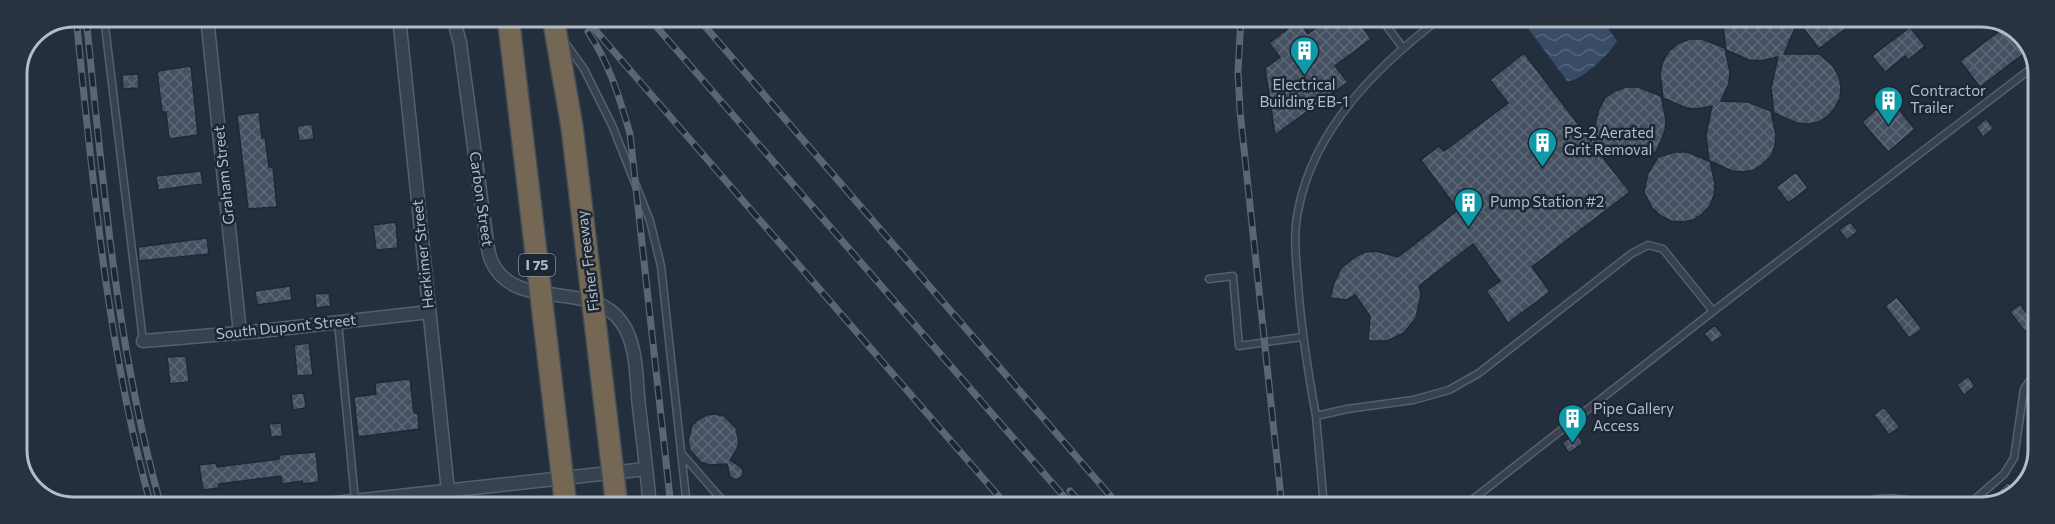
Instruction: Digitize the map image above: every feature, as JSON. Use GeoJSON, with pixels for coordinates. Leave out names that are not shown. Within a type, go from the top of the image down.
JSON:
{"type":"FeatureCollection","features":[{"type":"Feature","properties":{"kind":"highway","name":"I 75"},"geometry":{"type":"LineString","coordinates":[[508,27],[565,497]]}},
{"type":"Feature","properties":{"kind":"highway","name":"Fisher Freeway"},"geometry":{"type":"LineString","coordinates":[[554,27],[572,127],[615,497]]}},
{"type":"Feature","properties":{"kind":"street","name":"Graham Street"},"geometry":{"type":"LineString","coordinates":[[208,27],[240,333]]}},
{"type":"Feature","properties":{"kind":"street","name":"Herkimer Street"},"geometry":{"type":"LineString","coordinates":[[400,27],[448,490]]}},
{"type":"Feature","properties":{"kind":"street","name":"Carbon Street"},"geometry":{"type":"LineString","coordinates":[[456,27],[460,44],[486,236],[492,262],[500,276],[517,288],[582,298],[603,306],[621,322],[633,353],[649,497]]}},
{"type":"Feature","properties":{"kind":"street","name":"South Dupont Street"},"geometry":{"type":"LineString","coordinates":[[143,341],[240,333],[429,312]]}},
{"type":"Feature","properties":{"kind":"street"},"geometry":{"type":"LineString","coordinates":[[389,497],[646,469]]}},
{"type":"Feature","properties":{"kind":"lane"},"geometry":{"type":"LineString","coordinates":[[105,27],[143,341]]}},
{"type":"Feature","properties":{"kind":"lane"},"geometry":{"type":"LineString","coordinates":[[553,27],[584,69],[612,125],[650,221],[661,266],[686,497]]}},
{"type":"Feature","properties":{"kind":"lane"},"geometry":{"type":"LineString","coordinates":[[1387,27],[1403,48]]}},
{"type":"Feature","properties":{"kind":"lane"},"geometry":{"type":"LineString","coordinates":[[1322,497],[1316,416],[1302,337],[1295,248],[1297,213],[1307,172],[1329,133],[1366,82],[1429,27]]}},
{"type":"Feature","properties":{"kind":"lane"},"geometry":{"type":"LineString","coordinates":[[1476,497],[1713,311],[2028,71]]}},
{"type":"Feature","properties":{"kind":"lane"},"geometry":{"type":"LineString","coordinates":[[1316,416],[1347,409],[1413,400],[1449,390],[1479,372],[1631,254],[1648,245],[1663,249],[1713,311]]}},
{"type":"Feature","properties":{"kind":"lane"},"geometry":{"type":"LineString","coordinates":[[1209,279],[1233,276],[1239,346],[1302,337]]}},
{"type":"Feature","properties":{"kind":"lane"},"geometry":{"type":"LineString","coordinates":[[338,321],[356,497]]}},
{"type":"Feature","properties":{"kind":"lane"},"geometry":{"type":"LineString","coordinates":[[1978,497],[2004,474],[2014,458],[2024,389],[2028,383]]}},
{"type":"Feature","properties":{"kind":"lane"},"geometry":{"type":"LineString","coordinates":[[682,453],[719,497]]}},
{"type":"Feature","properties":{"kind":"water"},"geometry":{"type":"Polygon","coordinates":[[[1527,27],[1607,27],[1617,41],[1587,72],[1567,81],[1527,27]]]}},
{"type":"Feature","properties":{"kind":"building","name":"Electrical Building EB-1"},"geometry":{"type":"Polygon","coordinates":[[[1290,27],[1303,27],[1308,34],[1317,27],[1362,27],[1371,39],[1335,66],[1348,82],[1275,135],[1265,68],[1280,57],[1269,43],[1290,27]]]}},
{"type":"Feature","properties":{"kind":"building"},"geometry":{"type":"Polygon","coordinates":[[[1723,27],[1795,27],[1784,54],[1819,54],[1833,66],[1839,76],[1840,98],[1828,116],[1819,122],[1797,123],[1774,113],[1771,88],[1778,57],[1760,61],[1749,60],[1726,50],[1723,27]]]}},
{"type":"Feature","properties":{"kind":"building"},"geometry":{"type":"Polygon","coordinates":[[[1802,27],[1847,27],[1819,49],[1802,27]]]}},
{"type":"Feature","properties":{"kind":"building"},"geometry":{"type":"Polygon","coordinates":[[[1910,27],[1925,46],[1908,60],[1905,56],[1885,72],[1872,56],[1910,27]]]}},
{"type":"Feature","properties":{"kind":"building"},"geometry":{"type":"Polygon","coordinates":[[[2000,31],[2012,39],[2023,54],[1980,87],[1960,61],[2000,31]]]}},
{"type":"Feature","properties":{"kind":"building"},"geometry":{"type":"Polygon","coordinates":[[[1690,39],[1702,39],[1725,48],[1730,72],[1729,83],[1721,101],[1748,102],[1771,111],[1776,135],[1771,156],[1754,170],[1732,171],[1710,161],[1715,184],[1710,206],[1693,220],[1682,222],[1671,221],[1661,216],[1652,208],[1644,192],[1648,173],[1658,157],[1675,152],[1687,152],[1709,161],[1706,135],[1712,106],[1697,109],[1686,108],[1663,98],[1660,73],[1663,61],[1669,51],[1679,43],[1690,39]]]}},
{"type":"Feature","properties":{"kind":"building"},"geometry":{"type":"Polygon","coordinates":[[[1524,53],[1591,141],[1599,109],[1605,98],[1615,91],[1626,87],[1638,87],[1661,96],[1666,120],[1665,131],[1656,152],[1633,157],[1600,154],[1630,192],[1532,267],[1550,292],[1508,323],[1486,291],[1500,281],[1473,244],[1419,286],[1421,294],[1416,318],[1404,333],[1387,341],[1368,341],[1370,316],[1355,295],[1347,300],[1330,298],[1341,268],[1365,252],[1376,251],[1398,257],[1458,210],[1421,160],[1439,146],[1444,151],[1508,103],[1490,80],[1524,53]]]}},
{"type":"Feature","properties":{"kind":"building"},"geometry":{"type":"Polygon","coordinates":[[[191,66],[198,135],[169,139],[166,112],[162,112],[157,71],[191,66]]]}},
{"type":"Feature","properties":{"kind":"building"},"geometry":{"type":"Polygon","coordinates":[[[138,74],[139,88],[123,89],[122,75],[138,74]]]}},
{"type":"Feature","properties":{"kind":"building","name":"Contractor Trailer"},"geometry":{"type":"Polygon","coordinates":[[[1889,98],[1915,129],[1888,152],[1862,122],[1889,98]]]}},
{"type":"Feature","properties":{"kind":"building"},"geometry":{"type":"Polygon","coordinates":[[[259,112],[269,167],[273,167],[277,207],[248,209],[237,115],[259,112]]]}},
{"type":"Feature","properties":{"kind":"building"},"geometry":{"type":"Polygon","coordinates":[[[1986,119],[1994,128],[1983,137],[1976,127],[1986,119]]]}},
{"type":"Feature","properties":{"kind":"building"},"geometry":{"type":"Polygon","coordinates":[[[312,124],[314,139],[299,141],[297,126],[312,124]]]}},
{"type":"Feature","properties":{"kind":"building"},"geometry":{"type":"Polygon","coordinates":[[[201,171],[203,184],[158,190],[156,176],[201,171]]]}},
{"type":"Feature","properties":{"kind":"building"},"geometry":{"type":"Polygon","coordinates":[[[1796,172],[1808,188],[1788,203],[1776,187],[1796,172]]]}},
{"type":"Feature","properties":{"kind":"building"},"geometry":{"type":"Polygon","coordinates":[[[396,222],[398,248],[376,250],[373,225],[396,222]]]}},
{"type":"Feature","properties":{"kind":"building"},"geometry":{"type":"Polygon","coordinates":[[[1850,222],[1858,231],[1847,240],[1839,230],[1850,222]]]}},
{"type":"Feature","properties":{"kind":"building"},"geometry":{"type":"Polygon","coordinates":[[[207,238],[209,254],[139,261],[138,247],[207,238]]]}},
{"type":"Feature","properties":{"kind":"building"},"geometry":{"type":"Polygon","coordinates":[[[290,286],[292,300],[257,305],[255,291],[290,286]]]}},
{"type":"Feature","properties":{"kind":"building"},"geometry":{"type":"Polygon","coordinates":[[[329,293],[331,306],[316,308],[315,294],[329,293]]]}},
{"type":"Feature","properties":{"kind":"building"},"geometry":{"type":"Polygon","coordinates":[[[1897,297],[1922,329],[1909,338],[1885,306],[1897,297]]]}},
{"type":"Feature","properties":{"kind":"building"},"geometry":{"type":"Polygon","coordinates":[[[2020,304],[2028,315],[2028,330],[2025,332],[2010,312],[2020,304]]]}},
{"type":"Feature","properties":{"kind":"building"},"geometry":{"type":"Polygon","coordinates":[[[1715,325],[1723,335],[1712,343],[1704,334],[1715,325]]]}},
{"type":"Feature","properties":{"kind":"building"},"geometry":{"type":"Polygon","coordinates":[[[309,343],[313,375],[297,376],[294,345],[309,343]]]}},
{"type":"Feature","properties":{"kind":"building"},"geometry":{"type":"Polygon","coordinates":[[[186,356],[189,382],[170,384],[167,357],[186,356]]]}},
{"type":"Feature","properties":{"kind":"building"},"geometry":{"type":"Polygon","coordinates":[[[1968,376],[1975,386],[1964,395],[1957,385],[1968,376]]]}},
{"type":"Feature","properties":{"kind":"building"},"geometry":{"type":"Polygon","coordinates":[[[410,379],[414,413],[418,413],[419,429],[358,437],[354,397],[376,394],[375,383],[410,379]]]}},
{"type":"Feature","properties":{"kind":"building"},"geometry":{"type":"Polygon","coordinates":[[[304,393],[306,408],[293,410],[291,394],[304,393]]]}},
{"type":"Feature","properties":{"kind":"building"},"geometry":{"type":"Polygon","coordinates":[[[1884,407],[1900,427],[1889,435],[1874,415],[1884,407]]]}},
{"type":"Feature","properties":{"kind":"building"},"geometry":{"type":"Polygon","coordinates":[[[707,415],[724,416],[736,428],[739,443],[730,460],[743,471],[743,475],[737,480],[730,477],[727,464],[709,465],[701,462],[690,450],[688,442],[692,425],[707,415]]]}},
{"type":"Feature","properties":{"kind":"building"},"geometry":{"type":"Polygon","coordinates":[[[281,423],[283,436],[271,437],[269,424],[281,423]]]}},
{"type":"Feature","properties":{"kind":"building","name":"Pipe Gallery Access"},"geometry":{"type":"Polygon","coordinates":[[[1576,433],[1583,443],[1569,453],[1562,443],[1576,433]]]}},
{"type":"Feature","properties":{"kind":"building"},"geometry":{"type":"Polygon","coordinates":[[[316,452],[319,482],[303,484],[302,481],[282,484],[281,476],[219,484],[219,488],[203,490],[199,465],[216,463],[217,467],[279,459],[279,455],[316,452]]]}},
{"type":"Feature","properties":{"kind":"building"},"geometry":{"type":"Polygon","coordinates":[[[2008,482],[2011,486],[2005,491],[1994,495],[2008,482]]]}},
{"type":"Feature","properties":{"kind":"railway"},"geometry":{"type":"LineString","coordinates":[[77,27],[103,263],[112,324],[123,385],[149,497]]}},
{"type":"Feature","properties":{"kind":"railway"},"geometry":{"type":"LineString","coordinates":[[87,27],[105,202],[122,324],[133,385],[159,497]]}},
{"type":"Feature","properties":{"kind":"railway"},"geometry":{"type":"LineString","coordinates":[[593,27],[999,497]]}},
{"type":"Feature","properties":{"kind":"railway"},"geometry":{"type":"LineString","coordinates":[[657,27],[1064,497]]}},
{"type":"Feature","properties":{"kind":"railway"},"geometry":{"type":"LineString","coordinates":[[706,27],[1111,497]]}},
{"type":"Feature","properties":{"kind":"railway"},"geometry":{"type":"LineString","coordinates":[[1240,27],[1238,72],[1240,111],[1281,497]]}},
{"type":"Feature","properties":{"kind":"railway"},"geometry":{"type":"LineString","coordinates":[[588,32],[608,68],[630,134],[670,497]]}},
{"type":"Feature","properties":{"kind":"railway"},"geometry":{"type":"LineString","coordinates":[[1070,491],[1075,497]]}},
{"type":"Feature","properties":{"kind":"place","name":"Electrical Building EB-1"},"geometry":{"type":"Point","coordinates":[1304,76]}},
{"type":"Feature","properties":{"kind":"place","name":"Contractor Trailer"},"geometry":{"type":"Point","coordinates":[1889,126]}},
{"type":"Feature","properties":{"kind":"place","name":"PS-2 Aerated Grit Removal"},"geometry":{"type":"Point","coordinates":[1543,168]}},
{"type":"Feature","properties":{"kind":"place","name":"Pump Station #2"},"geometry":{"type":"Point","coordinates":[1469,228]}},
{"type":"Feature","properties":{"kind":"place","name":"Pipe Gallery Access"},"geometry":{"type":"Point","coordinates":[1572,444]}}]}
